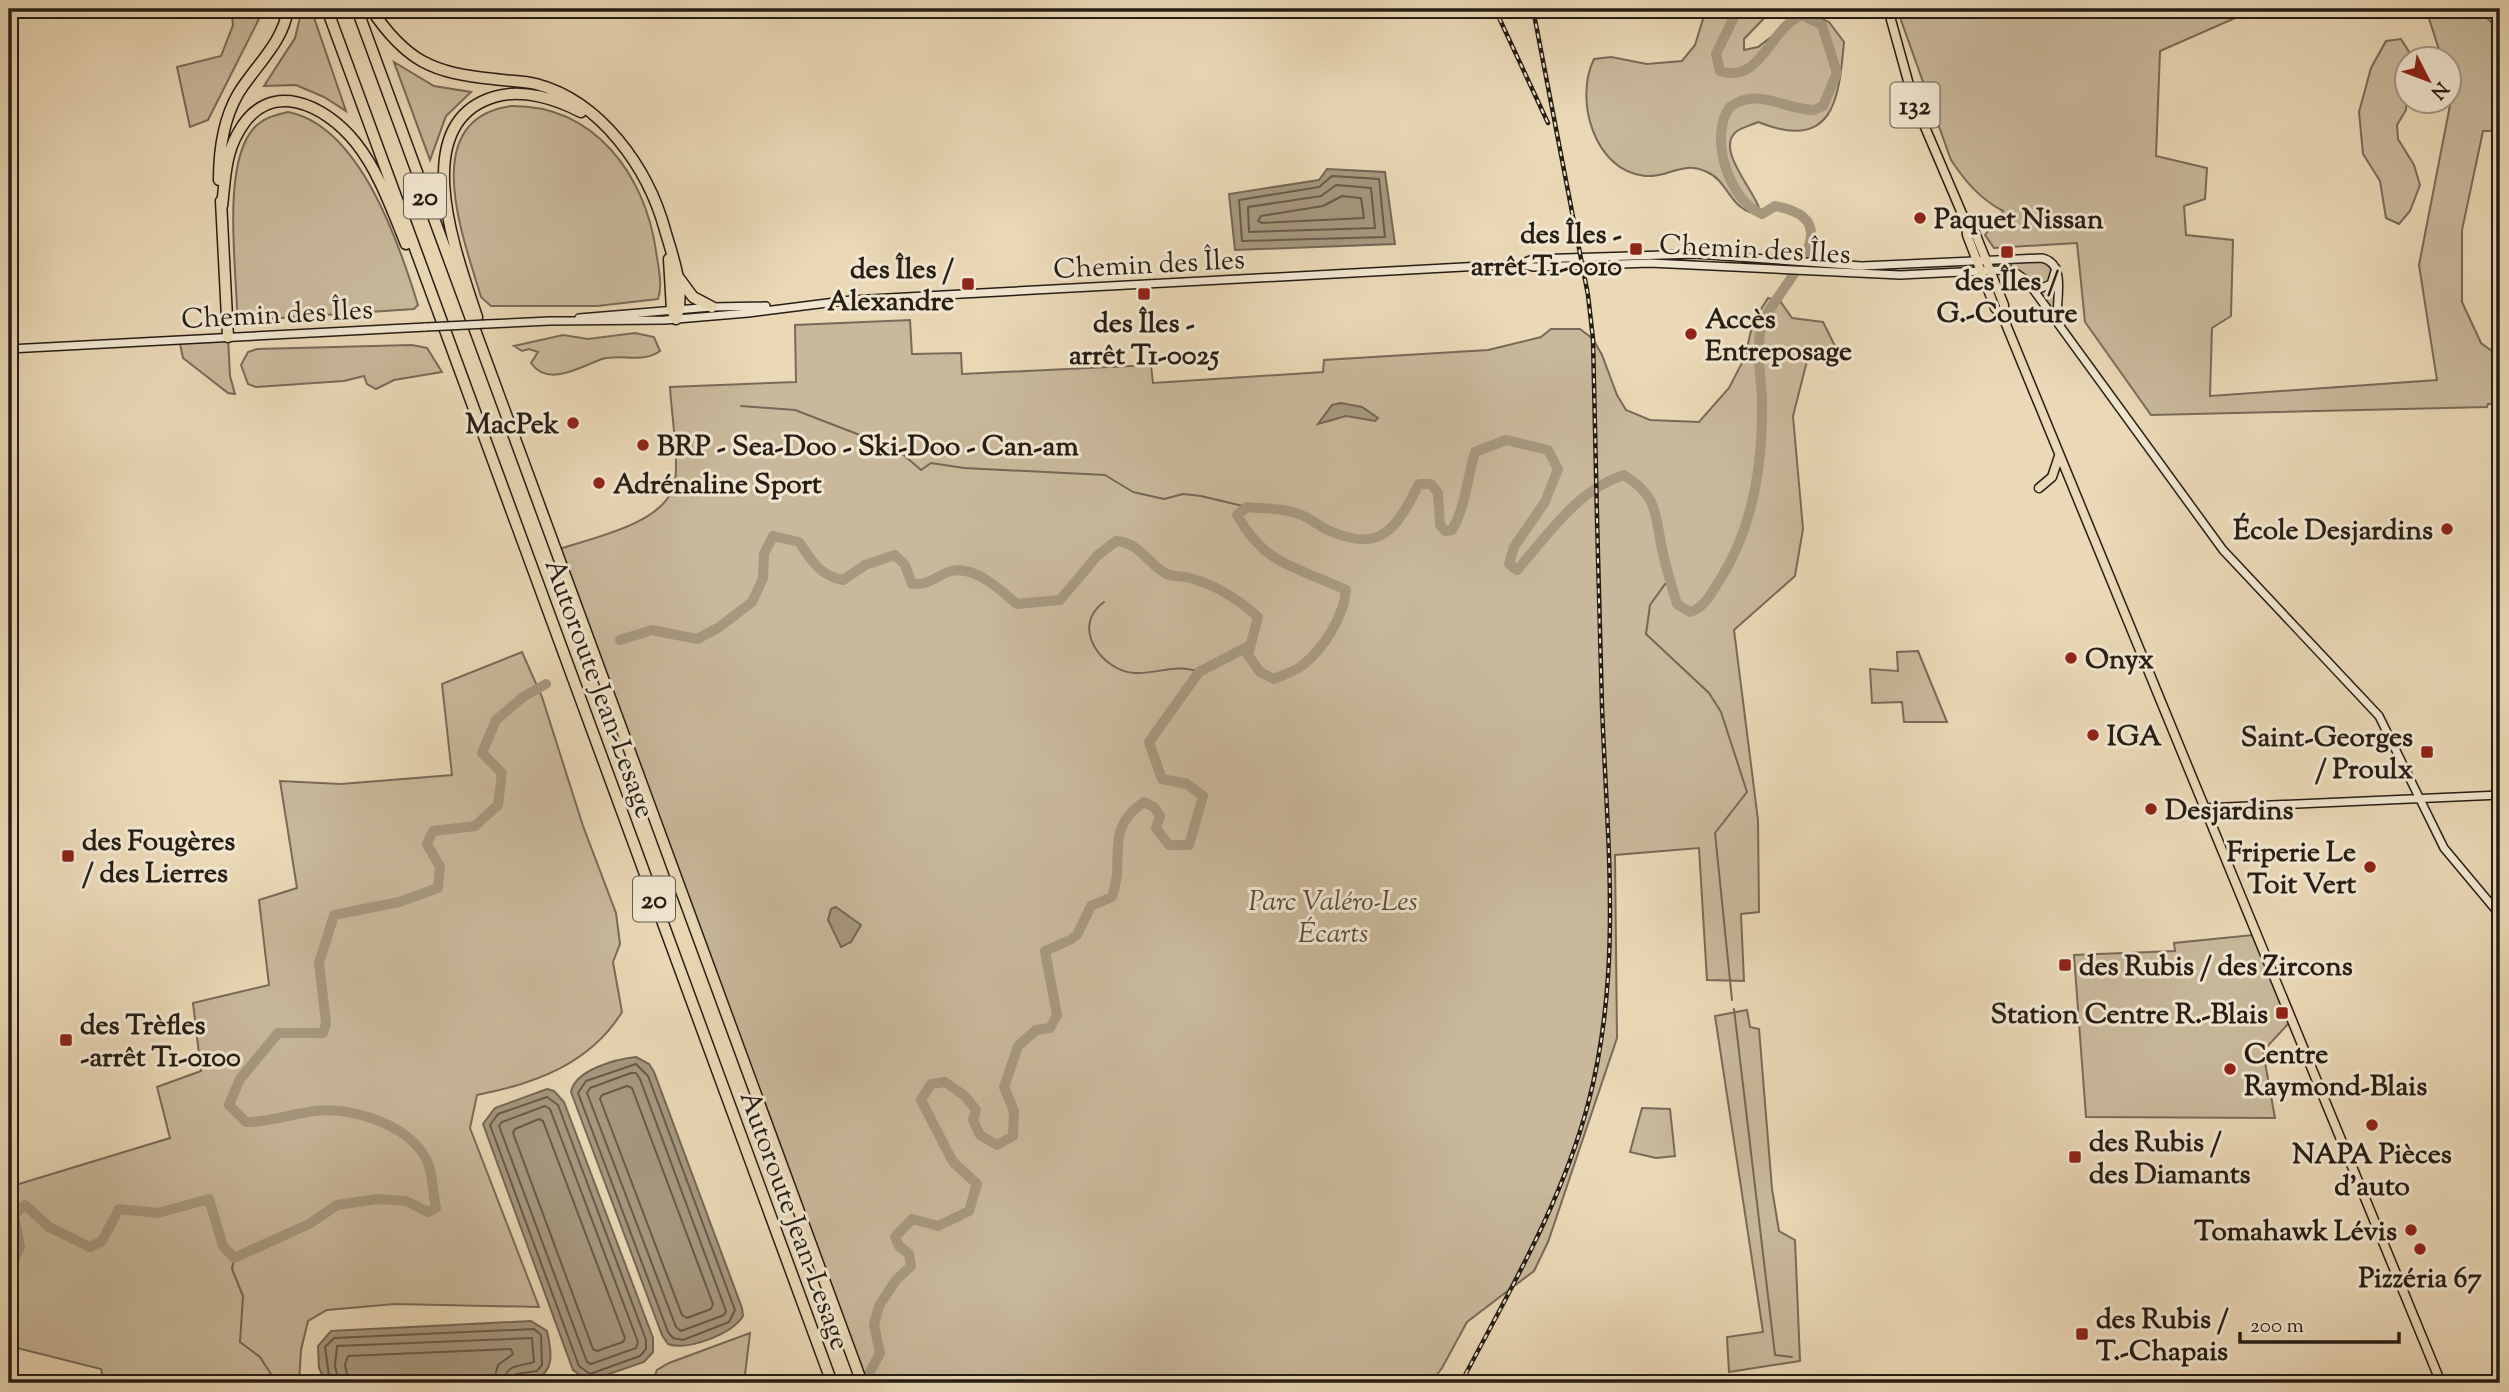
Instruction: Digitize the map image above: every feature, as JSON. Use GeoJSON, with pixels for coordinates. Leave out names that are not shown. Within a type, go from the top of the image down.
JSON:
{"type":"FeatureCollection","features":[{"type":"Feature","properties":{"kind":"highway"},"geometry":{"type":"LineString","coordinates":[[228,337],[219,166],[228,115],[237,96],[280,34],[288,9]]}},
{"type":"Feature","properties":{"kind":"highway","name":"Autoroute Jean-Lesage"},"geometry":{"type":"LineString","coordinates":[[327,9],[832,1383]]}},
{"type":"Feature","properties":{"kind":"highway","name":"Autoroute Jean-Lesage"},"geometry":{"type":"LineString","coordinates":[[357,9],[862,1383]]}},
{"type":"Feature","properties":{"kind":"highway"},"geometry":{"type":"LineString","coordinates":[[370,9],[399,46],[432,69],[458,75],[534,83],[559,92],[596,119],[616,138],[637,169],[663,222],[678,275],[693,297],[712,307]]}},
{"type":"Feature","properties":{"kind":"highway"},"geometry":{"type":"LineString","coordinates":[[495,382],[446,202],[445,159],[452,133],[469,110],[482,100],[500,95],[543,97],[596,119]]}},
{"type":"Feature","properties":{"kind":"highway"},"geometry":{"type":"LineString","coordinates":[[222,206],[230,151],[246,120],[256,110],[280,101],[292,101],[317,109],[339,125],[369,162],[430,303],[440,318]]}},
{"type":"Feature","properties":{"kind":"highway"},"geometry":{"type":"LineString","coordinates":[[670,247],[676,313]]}},
{"type":"Feature","properties":{"kind":"highway"},"geometry":{"type":"LineString","coordinates":[[676,313],[678,275]]}},
{"type":"Feature","properties":{"kind":"main road","name":"132"},"geometry":{"type":"LineString","coordinates":[[1888,9],[1913,99],[1982,261],[1990,270],[2004,305],[2003,317]]}},
{"type":"Feature","properties":{"kind":"main road","name":"Chemin des Îles"},"geometry":{"type":"LineString","coordinates":[[676,313],[712,307],[781,307],[924,296],[1519,264],[1534,267],[1650,263],[1861,266],[2042,258],[2048,259],[2056,268]]}},
{"type":"Feature","properties":{"kind":"main road","name":"132"},"geometry":{"type":"LineString","coordinates":[[1982,261],[1980,271],[1995,308],[2003,317],[2441,1383]]}},
{"type":"Feature","properties":{"kind":"main road","name":"Chemin des Îles"},"geometry":{"type":"LineString","coordinates":[[1785,266],[1809,271],[1900,275],[1990,270]]}},
{"type":"Feature","properties":{"kind":"main road"},"geometry":{"type":"LineString","coordinates":[[1990,270],[2008,270],[2044,289],[2054,280],[2056,268]]}},
{"type":"Feature","properties":{"kind":"main road"},"geometry":{"type":"LineString","coordinates":[[2056,268],[2059,326]]}},
{"type":"Feature","properties":{"kind":"main road"},"geometry":{"type":"LineString","coordinates":[[2025,280],[2223,550],[2379,716],[2399,751],[2417,798],[2444,848],[2500,915]]}},
{"type":"Feature","properties":{"kind":"main road","name":"Chemin des Îles"},"geometry":{"type":"LineString","coordinates":[[9,349],[676,313],[748,313],[781,307]]}},
{"type":"Feature","properties":{"kind":"main road"},"geometry":{"type":"LineString","coordinates":[[2039,488],[2052,477],[2059,456]]}},
{"type":"Feature","properties":{"kind":"main road"},"geometry":{"type":"LineString","coordinates":[[2204,808],[2500,795]]}},
{"type":"Feature","properties":{"kind":"green space"},"geometry":{"type":"Polygon","coordinates":[[[231,9],[264,9],[208,120],[190,127],[177,67],[221,56],[233,25],[231,9]]]}},
{"type":"Feature","properties":{"kind":"green space"},"geometry":{"type":"Polygon","coordinates":[[[302,9],[311,9],[346,111],[324,97],[296,85],[264,86],[295,38],[302,9]]]}},
{"type":"Feature","properties":{"kind":"green space"},"geometry":{"type":"Polygon","coordinates":[[[1706,9],[1773,9],[1744,39],[1744,50],[1758,47],[1792,21],[1813,15],[1829,22],[1844,42],[1834,101],[1827,115],[1817,125],[1802,130],[1783,130],[1758,122],[1737,131],[1731,138],[1733,158],[1759,208],[1753,213],[1739,206],[1714,176],[1698,169],[1683,169],[1654,176],[1627,171],[1613,161],[1601,147],[1588,112],[1588,75],[1594,59],[1611,57],[1647,64],[1682,61],[1695,45],[1706,9]]]}},
{"type":"Feature","properties":{"kind":"green space"},"geometry":{"type":"Polygon","coordinates":[[[1897,9],[2239,9],[2240,16],[2160,51],[2156,156],[2207,168],[2205,199],[2184,206],[2186,235],[2233,240],[2231,316],[2212,328],[2210,396],[2437,380],[2419,265],[2448,116],[2464,116],[2464,46],[2438,46],[2426,9],[2481,9],[2500,31],[2500,131],[2483,131],[2462,230],[2462,302],[2481,343],[2500,357],[2500,404],[2488,404],[2487,407],[2151,415],[2085,322],[2077,243],[1994,248],[1985,235],[2003,211],[1974,189],[1951,160],[1897,9]]]}},
{"type":"Feature","properties":{"kind":"green space"},"geometry":{"type":"Polygon","coordinates":[[[2401,39],[2405,46],[2394,46],[2394,116],[2402,116],[2397,125],[2398,139],[2414,165],[2420,185],[2410,211],[2399,224],[2386,218],[2380,181],[2363,154],[2359,112],[2371,68],[2386,41],[2401,39]]]}},
{"type":"Feature","properties":{"kind":"green space"},"geometry":{"type":"Polygon","coordinates":[[[394,62],[434,86],[471,92],[446,116],[430,160],[394,62]]]}},
{"type":"Feature","properties":{"kind":"green space"},"geometry":{"type":"Polygon","coordinates":[[[511,106],[541,109],[567,117],[590,131],[610,149],[627,171],[650,223],[660,275],[658,299],[597,306],[491,306],[481,297],[458,215],[454,185],[455,157],[464,133],[482,116],[511,106]]]}},
{"type":"Feature","properties":{"kind":"green space"},"geometry":{"type":"Polygon","coordinates":[[[288,112],[313,122],[336,139],[356,163],[388,220],[418,305],[414,309],[249,320],[237,310],[233,215],[238,165],[244,144],[254,128],[265,119],[288,112]]]}},
{"type":"Feature","properties":{"kind":"green space"},"geometry":{"type":"Polygon","coordinates":[[[2042,258],[2054,264],[2059,326],[2032,288],[2013,271],[2009,260],[2042,258]]]}},
{"type":"Feature","properties":{"kind":"green space","name":"Parc Valéro-Les Écarts"},"geometry":{"type":"Polygon","coordinates":[[[1768,298],[1780,301],[1792,318],[1823,322],[1835,346],[1808,357],[1793,416],[1803,529],[1795,576],[1734,630],[1758,820],[1759,912],[1741,914],[1744,981],[1707,980],[1699,848],[1615,855],[1617,1038],[1548,1242],[1534,1271],[1467,1322],[1442,1368],[1430,1383],[862,1383],[556,550],[625,528],[642,520],[668,498],[676,476],[670,387],[796,382],[795,325],[910,320],[912,354],[961,353],[962,374],[1151,365],[1153,383],[1323,372],[1324,360],[1488,350],[1541,337],[1551,329],[1580,329],[1593,339],[1626,410],[1650,420],[1699,422],[1729,388],[1745,357],[1753,322],[1768,298]]]}},
{"type":"Feature","properties":{"kind":"green space"},"geometry":{"type":"Polygon","coordinates":[[[635,333],[654,337],[660,351],[639,358],[609,357],[556,375],[546,374],[531,363],[538,352],[529,349],[522,351],[514,346],[563,335],[588,339],[635,333]]]}},
{"type":"Feature","properties":{"kind":"green space"},"geometry":{"type":"Polygon","coordinates":[[[228,337],[230,376],[235,394],[228,393],[183,358],[179,339],[228,337]]]}},
{"type":"Feature","properties":{"kind":"green space"},"geometry":{"type":"Polygon","coordinates":[[[412,345],[427,348],[442,372],[394,380],[376,389],[367,384],[364,376],[344,381],[256,387],[248,384],[241,365],[248,352],[257,349],[412,345]]]}},
{"type":"Feature","properties":{"kind":"green space"},"geometry":{"type":"Polygon","coordinates":[[[1918,651],[1947,722],[1904,722],[1902,702],[1872,703],[1870,669],[1898,671],[1897,652],[1918,651]]]}},
{"type":"Feature","properties":{"kind":"green space"},"geometry":{"type":"Polygon","coordinates":[[[522,652],[542,697],[583,826],[616,913],[620,944],[613,962],[622,1012],[594,1045],[559,1069],[519,1085],[477,1095],[470,1128],[539,1307],[395,1304],[327,1310],[308,1321],[301,1350],[299,1383],[104,1383],[101,1369],[9,1346],[9,1187],[170,1138],[157,1087],[201,1071],[193,1003],[269,985],[259,900],[297,888],[280,781],[341,784],[452,775],[442,684],[522,652]]]}},
{"type":"Feature","properties":{"kind":"green space"},"geometry":{"type":"Polygon","coordinates":[[[2253,935],[2289,1023],[2263,1051],[2275,1118],[2086,1117],[2074,955],[2175,951],[2174,943],[2253,935]]]}},
{"type":"Feature","properties":{"kind":"green space"},"geometry":{"type":"Polygon","coordinates":[[[1747,1010],[1750,1027],[1759,1029],[1772,1189],[1779,1231],[1795,1240],[1800,1361],[1729,1372],[1727,1337],[1763,1332],[1715,1016],[1747,1010]]]}},
{"type":"Feature","properties":{"kind":"green space"},"geometry":{"type":"Polygon","coordinates":[[[1642,1108],[1670,1109],[1675,1156],[1656,1158],[1630,1152],[1642,1108]]]}},
{"type":"Feature","properties":{"kind":"green space"},"geometry":{"type":"Polygon","coordinates":[[[750,1333],[744,1383],[652,1383],[657,1370],[669,1363],[750,1333]]]}},
{"type":"Feature","properties":{"kind":"water"},"geometry":{"type":"Polygon","coordinates":[[[1327,169],[1385,172],[1395,244],[1235,250],[1229,194],[1319,180],[1327,169]]]}},
{"type":"Feature","properties":{"kind":"water"},"geometry":{"type":"Polygon","coordinates":[[[1341,403],[1362,407],[1378,418],[1375,421],[1346,416],[1318,424],[1332,405],[1341,403]]]}},
{"type":"Feature","properties":{"kind":"water"},"geometry":{"type":"Polygon","coordinates":[[[836,907],[861,925],[851,942],[841,947],[828,920],[831,909],[836,907]]]}},
{"type":"Feature","properties":{"kind":"water"},"geometry":{"type":"Polygon","coordinates":[[[636,1057],[649,1064],[654,1072],[742,1308],[743,1316],[737,1323],[720,1335],[698,1343],[677,1346],[668,1344],[662,1335],[571,1092],[574,1084],[588,1072],[608,1063],[636,1057]]]}},
{"type":"Feature","properties":{"kind":"water"},"geometry":{"type":"Polygon","coordinates":[[[547,1089],[554,1091],[564,1102],[653,1338],[653,1352],[644,1362],[589,1381],[573,1370],[483,1124],[495,1108],[547,1089]]]}},
{"type":"Feature","properties":{"kind":"water"},"geometry":{"type":"Polygon","coordinates":[[[531,1321],[547,1331],[550,1352],[549,1366],[541,1376],[534,1379],[326,1383],[319,1368],[318,1346],[331,1331],[531,1321]]]}},
{"type":"Feature","properties":{"kind":"waterway"},"geometry":{"type":"LineString","coordinates":[[620,640],[652,630],[697,639],[718,628],[752,602],[763,578],[764,554],[773,536],[799,542],[817,566],[835,578],[843,580],[865,565],[895,555],[905,565],[912,584],[927,582],[948,572],[967,571],[986,579],[1017,604],[1060,600],[1097,556],[1116,541],[1131,545],[1167,574],[1196,580],[1224,592],[1258,617],[1248,655],[1260,672],[1274,679],[1300,667],[1318,650],[1337,621],[1346,590],[1272,556],[1248,532],[1237,515],[1247,507],[1284,510],[1300,514],[1326,529],[1348,537],[1375,538],[1395,524],[1419,484],[1431,484],[1438,493],[1440,525],[1445,531],[1452,530],[1463,502],[1475,452],[1506,440],[1548,450],[1558,469],[1545,502],[1514,547],[1509,564],[1517,570],[1578,502],[1607,482],[1624,475],[1635,482],[1652,505],[1677,604],[1690,612],[1696,610],[1721,578],[1749,515],[1761,445],[1761,329],[1768,313],[1803,258],[1810,241],[1810,226],[1799,214],[1775,206],[1762,214],[1750,207],[1740,196],[1725,166],[1721,134],[1724,119],[1730,107],[1750,99],[1814,110],[1823,106],[1837,73],[1822,25],[1802,15],[1791,21],[1756,63],[1746,70],[1734,73],[1720,71],[1716,54],[1738,9]]}},
{"type":"Feature","properties":{"kind":"waterway"},"geometry":{"type":"LineString","coordinates":[[741,406],[795,410],[878,442],[894,457],[899,451],[921,470],[931,463],[964,468],[1105,475],[1133,492],[1164,499],[1183,494],[1247,507]]}},
{"type":"Feature","properties":{"kind":"waterway"},"geometry":{"type":"LineString","coordinates":[[1670,583],[1665,584],[1650,605],[1646,634],[1709,693],[1721,712],[1747,792],[1715,833],[1732,1000]]}},
{"type":"Feature","properties":{"kind":"waterway"},"geometry":{"type":"LineString","coordinates":[[1104,602],[1094,612],[1090,635],[1102,657],[1112,665],[1135,673],[1183,668],[1199,672]]}},
{"type":"Feature","properties":{"kind":"waterway"},"geometry":{"type":"LineString","coordinates":[[864,1383],[880,1353],[874,1325],[879,1306],[896,1280],[911,1266],[909,1254],[899,1246],[895,1237],[912,1219],[938,1226],[969,1211],[977,1184],[953,1162],[921,1100],[931,1084],[945,1082],[965,1096],[976,1110],[973,1120],[980,1135],[997,1145],[1013,1136],[1014,1111],[1004,1087],[1018,1046],[1036,1030],[1050,1028],[1057,1015],[1045,951],[1077,935],[1091,906],[1112,897],[1116,883],[1120,834],[1131,812],[1144,802],[1154,807],[1160,816],[1156,828],[1169,845],[1189,845],[1203,796],[1187,784],[1162,779],[1149,742],[1199,672],[1249,646]]}},
{"type":"Feature","properties":{"kind":"waterway"},"geometry":{"type":"LineString","coordinates":[[9,1269],[20,1247],[14,1215],[25,1205],[49,1227],[90,1247],[102,1241],[119,1209],[158,1213],[209,1199],[223,1246],[234,1258],[309,1224],[337,1205],[377,1199],[406,1201],[428,1212],[436,1208],[429,1166],[422,1152],[411,1140],[381,1122],[330,1110],[246,1122],[229,1105],[240,1079],[278,1033],[323,1033],[326,1023],[319,963],[334,915],[399,902],[438,888],[440,867],[427,844],[433,831],[475,826],[498,805],[502,773],[482,753],[496,720],[523,697],[546,684]]}},
{"type":"Feature","properties":{"kind":"waterway"},"geometry":{"type":"LineString","coordinates":[[1734,1009],[1775,1355],[1792,1357]]}},
{"type":"Feature","properties":{"kind":"waterway"},"geometry":{"type":"LineString","coordinates":[[234,1258],[232,1269],[243,1296],[240,1342],[260,1357],[274,1379],[272,1383]]}},
{"type":"Feature","properties":{"kind":"railway"},"geometry":{"type":"LineString","coordinates":[[1495,9],[1548,123]]}},
{"type":"Feature","properties":{"kind":"railway"},"geometry":{"type":"LineString","coordinates":[[1461,1383],[1549,1212],[1577,1141],[1599,1054],[1609,955],[1609,856],[1602,706],[1593,339],[1588,295],[1533,9]]}},
{"type":"Feature","properties":{"kind":"place","name":"Paquet Nissan"},"geometry":{"type":"Point","coordinates":[1920,218]}},
{"type":"Feature","properties":{"kind":"place","name":"des Îles - arrêt T1-0010"},"geometry":{"type":"Point","coordinates":[1636,249]}},
{"type":"Feature","properties":{"kind":"place","name":"des Îles / G.-Couture"},"geometry":{"type":"Point","coordinates":[2007,252]}},
{"type":"Feature","properties":{"kind":"place","name":"des Îles / Alexandre"},"geometry":{"type":"Point","coordinates":[968,284]}},
{"type":"Feature","properties":{"kind":"place","name":"des Îles - arrêt T1-0025"},"geometry":{"type":"Point","coordinates":[1144,294]}},
{"type":"Feature","properties":{"kind":"place","name":"Accès Entreposage"},"geometry":{"type":"Point","coordinates":[1691,334]}},
{"type":"Feature","properties":{"kind":"place","name":"MacPek"},"geometry":{"type":"Point","coordinates":[573,423]}},
{"type":"Feature","properties":{"kind":"place","name":"BRP - Sea-Doo - Ski-Doo - Can-am"},"geometry":{"type":"Point","coordinates":[643,445]}},
{"type":"Feature","properties":{"kind":"place","name":"Adrénaline Sport"},"geometry":{"type":"Point","coordinates":[599,483]}},
{"type":"Feature","properties":{"kind":"place","name":"École Desjardins"},"geometry":{"type":"Point","coordinates":[2447,529]}},
{"type":"Feature","properties":{"kind":"place","name":"Onyx"},"geometry":{"type":"Point","coordinates":[2071,658]}},
{"type":"Feature","properties":{"kind":"place","name":"IGA"},"geometry":{"type":"Point","coordinates":[2093,735]}},
{"type":"Feature","properties":{"kind":"place","name":"Saint-Georges / Proulx"},"geometry":{"type":"Point","coordinates":[2427,752]}},
{"type":"Feature","properties":{"kind":"place","name":"Desjardins"},"geometry":{"type":"Point","coordinates":[2151,809]}},
{"type":"Feature","properties":{"kind":"place","name":"des Fougères / des Lierres"},"geometry":{"type":"Point","coordinates":[68,856]}},
{"type":"Feature","properties":{"kind":"place","name":"Friperie Le Toit Vert"},"geometry":{"type":"Point","coordinates":[2370,867]}},
{"type":"Feature","properties":{"kind":"place","name":"des Rubis / des Zircons"},"geometry":{"type":"Point","coordinates":[2065,965]}},
{"type":"Feature","properties":{"kind":"place","name":"Station Centre R.-Blais"},"geometry":{"type":"Point","coordinates":[2282,1013]}},
{"type":"Feature","properties":{"kind":"place","name":"des Trèfles -arrêt T1-0100"},"geometry":{"type":"Point","coordinates":[66,1040]}},
{"type":"Feature","properties":{"kind":"place","name":"Centre Raymond-Blais"},"geometry":{"type":"Point","coordinates":[2230,1069]}},
{"type":"Feature","properties":{"kind":"place","name":"NAPA Pièces d'auto"},"geometry":{"type":"Point","coordinates":[2372,1125]}},
{"type":"Feature","properties":{"kind":"place","name":"des Rubis / des Diamants"},"geometry":{"type":"Point","coordinates":[2075,1157]}},
{"type":"Feature","properties":{"kind":"place","name":"Tomahawk Lévis"},"geometry":{"type":"Point","coordinates":[2411,1230]}},
{"type":"Feature","properties":{"kind":"place","name":"Pizzéria 67"},"geometry":{"type":"Point","coordinates":[2420,1249]}},
{"type":"Feature","properties":{"kind":"place","name":"des Rubis / T.-Chapais"},"geometry":{"type":"Point","coordinates":[2082,1334]}}]}
